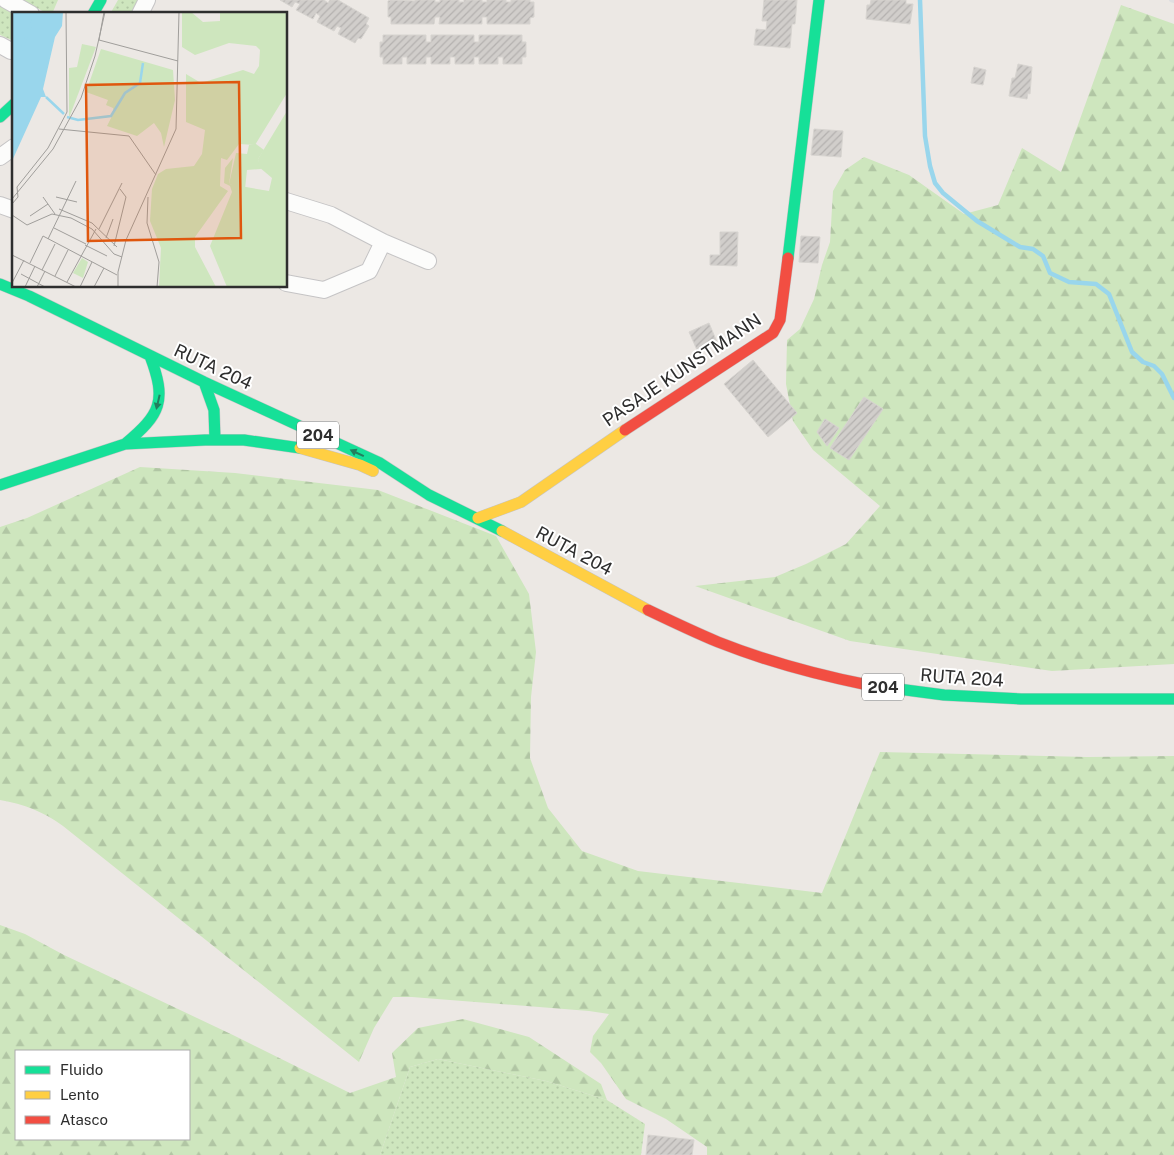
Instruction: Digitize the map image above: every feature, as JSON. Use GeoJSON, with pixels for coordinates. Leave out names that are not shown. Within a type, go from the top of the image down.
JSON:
{"type":"FeatureCollection","features":[{"type":"Feature","properties":{"kind":"main road"},"geometry":{"type":"LineString","coordinates":[[94,12],[101,0]]}},
{"type":"Feature","properties":{"kind":"main road","name":"PASAJE KUNSTMANN"},"geometry":{"type":"LineString","coordinates":[[478,518],[521,502],[576,463],[773,333],[780,320],[819,0]]}},
{"type":"Feature","properties":{"kind":"main road","name":"RUTA 204"},"geometry":{"type":"LineString","coordinates":[[0,284],[29,296],[204,382],[380,463],[429,495],[478,518],[646,609],[681,626],[755,655],[821,674],[906,691],[964,697],[1021,699],[1174,699]]}},
{"type":"Feature","properties":{"kind":"main road"},"geometry":{"type":"LineString","coordinates":[[125,444],[153,418],[159,405],[159,376],[150,356]]}},
{"type":"Feature","properties":{"kind":"main road"},"geometry":{"type":"LineString","coordinates":[[204,382],[214,410],[215,440]]}},
{"type":"Feature","properties":{"kind":"main road"},"geometry":{"type":"LineString","coordinates":[[0,485],[125,444],[244,440],[296,447],[360,465],[429,495]]}},
{"type":"Feature","properties":{"kind":"street"},"geometry":{"type":"LineString","coordinates":[[6,0],[27,12]]}},
{"type":"Feature","properties":{"kind":"street"},"geometry":{"type":"LineString","coordinates":[[141,12],[147,0]]}},
{"type":"Feature","properties":{"kind":"street"},"geometry":{"type":"LineString","coordinates":[[0,157],[12,148]]}},
{"type":"Feature","properties":{"kind":"street"},"geometry":{"type":"LineString","coordinates":[[288,202],[331,215],[383,242],[428,261]]}},
{"type":"Feature","properties":{"kind":"street"},"geometry":{"type":"LineString","coordinates":[[0,205],[12,209]]}},
{"type":"Feature","properties":{"kind":"street"},"geometry":{"type":"LineString","coordinates":[[288,283],[324,290],[369,271],[383,242]]}},
{"type":"Feature","properties":{"kind":"green space"},"geometry":{"type":"Polygon","coordinates":[[[23,0],[58,0],[53,12],[44,12],[23,0]]]}},
{"type":"Feature","properties":{"kind":"green space"},"geometry":{"type":"Polygon","coordinates":[[[118,0],[140,0],[133,12],[111,12],[118,0]]]}},
{"type":"Feature","properties":{"kind":"green space"},"geometry":{"type":"Polygon","coordinates":[[[1121,5],[1174,24],[1174,664],[1052,671],[850,641],[695,586],[775,577],[806,564],[846,544],[880,506],[813,450],[793,421],[786,384],[787,340],[800,329],[814,299],[830,242],[833,191],[845,170],[864,157],[909,175],[964,214],[998,205],[1022,148],[1061,172],[1121,5]]]}},
{"type":"Feature","properties":{"kind":"green space"},"geometry":{"type":"Polygon","coordinates":[[[0,6],[12,12],[12,40],[0,35],[0,6]]]}},
{"type":"Feature","properties":{"kind":"green space"},"geometry":{"type":"Polygon","coordinates":[[[140,467],[235,473],[378,490],[496,536],[529,594],[536,652],[531,697],[530,758],[548,808],[582,851],[638,871],[822,893],[880,752],[1087,757],[1174,756],[1174,1155],[707,1155],[707,1147],[666,1119],[626,1099],[601,1063],[590,1052],[593,1036],[609,1014],[589,1011],[393,997],[374,1028],[359,1062],[63,826],[33,809],[0,800],[0,527],[27,518],[140,467]]]}},
{"type":"Feature","properties":{"kind":"green space"},"geometry":{"type":"Polygon","coordinates":[[[0,925],[25,934],[64,955],[350,1093],[396,1077],[392,1053],[418,1028],[463,1019],[529,1037],[601,1084],[607,1100],[546,1081],[438,1059],[410,1067],[380,1155],[0,1155],[0,925]]]}},
{"type":"Feature","properties":{"kind":"green space"},"geometry":{"type":"Polygon","coordinates":[[[438,1059],[546,1081],[607,1100],[645,1124],[641,1155],[380,1155],[410,1067],[438,1059]]]}},
{"type":"Feature","properties":{"kind":"building"},"geometry":{"type":"Polygon","coordinates":[[[280,0],[324,0],[328,3],[330,0],[338,0],[369,18],[366,24],[369,26],[361,39],[358,38],[355,43],[338,34],[341,28],[337,26],[334,31],[317,22],[320,16],[316,13],[313,19],[296,10],[300,4],[295,2],[292,7],[280,0]]]}},
{"type":"Feature","properties":{"kind":"building"},"geometry":{"type":"Polygon","coordinates":[[[435,0],[435,2],[440,2],[440,0],[459,0],[459,2],[464,2],[464,0],[482,0],[482,2],[487,2],[487,0],[506,0],[506,2],[511,2],[511,0],[530,0],[530,2],[534,2],[534,17],[530,18],[530,24],[487,24],[487,17],[482,17],[482,24],[439,24],[440,17],[435,17],[434,24],[391,24],[391,17],[388,17],[388,1],[435,0]]]}},
{"type":"Feature","properties":{"kind":"building"},"geometry":{"type":"Polygon","coordinates":[[[764,0],[797,0],[790,48],[754,45],[756,29],[766,30],[767,21],[762,21],[764,0]]]}},
{"type":"Feature","properties":{"kind":"building"},"geometry":{"type":"Polygon","coordinates":[[[871,0],[906,0],[906,4],[913,4],[910,24],[866,19],[867,5],[870,5],[871,0]]]}},
{"type":"Feature","properties":{"kind":"building"},"geometry":{"type":"Polygon","coordinates":[[[383,35],[426,35],[426,42],[431,42],[431,35],[474,35],[474,42],[479,42],[479,35],[522,35],[522,42],[526,42],[526,57],[522,57],[522,64],[503,64],[503,57],[498,57],[498,64],[479,64],[479,57],[474,57],[474,64],[455,64],[455,57],[450,57],[450,64],[431,64],[431,57],[426,57],[426,64],[407,64],[407,57],[402,57],[402,64],[383,64],[383,57],[380,57],[380,42],[383,42],[383,35]]]}},
{"type":"Feature","properties":{"kind":"building"},"geometry":{"type":"Polygon","coordinates":[[[1018,64],[1032,67],[1030,94],[1028,93],[1027,99],[1009,96],[1012,78],[1015,78],[1018,64]]]}},
{"type":"Feature","properties":{"kind":"building"},"geometry":{"type":"Polygon","coordinates":[[[974,67],[986,70],[983,85],[971,83],[974,67]]]}},
{"type":"Feature","properties":{"kind":"building"},"geometry":{"type":"Polygon","coordinates":[[[814,129],[843,131],[841,157],[811,155],[814,129]]]}},
{"type":"Feature","properties":{"kind":"building"},"geometry":{"type":"Polygon","coordinates":[[[720,232],[738,232],[737,266],[710,265],[710,255],[720,255],[720,232]]]}},
{"type":"Feature","properties":{"kind":"building"},"geometry":{"type":"Polygon","coordinates":[[[801,236],[820,237],[818,263],[799,262],[801,236]]]}},
{"type":"Feature","properties":{"kind":"building"},"geometry":{"type":"Polygon","coordinates":[[[709,323],[717,342],[697,350],[689,332],[709,323]]]}},
{"type":"Feature","properties":{"kind":"building"},"geometry":{"type":"Polygon","coordinates":[[[753,360],[797,413],[768,437],[724,384],[753,360]]]}},
{"type":"Feature","properties":{"kind":"building"},"geometry":{"type":"Polygon","coordinates":[[[864,397],[883,409],[849,460],[830,448],[864,397]]]}},
{"type":"Feature","properties":{"kind":"building"},"geometry":{"type":"Polygon","coordinates":[[[825,419],[839,428],[827,446],[817,432],[825,419]]]}},
{"type":"Feature","properties":{"kind":"building"},"geometry":{"type":"Polygon","coordinates":[[[648,1135],[694,1140],[692,1155],[646,1155],[648,1135]]]}},
{"type":"Feature","properties":{"kind":"waterway"},"geometry":{"type":"LineString","coordinates":[[920,0],[925,136],[935,183],[943,193],[977,221],[1020,247],[1033,249],[1043,256],[1050,273],[1069,282],[1096,284],[1109,294],[1132,352],[1143,362],[1154,366],[1162,374],[1174,398]]}},
{"type":"Feature","properties":{"kind":"traffic: fast"},"geometry":{"type":"LineString","coordinates":[[94,12],[101,0]]}},
{"type":"Feature","properties":{"kind":"traffic: fast"},"geometry":{"type":"LineString","coordinates":[[788,258],[819,0]]}},
{"type":"Feature","properties":{"kind":"traffic: fast"},"geometry":{"type":"LineString","coordinates":[[0,117],[12,106]]}},
{"type":"Feature","properties":{"kind":"traffic: fast"},"geometry":{"type":"LineString","coordinates":[[0,284],[29,296],[204,382],[380,463],[429,495],[502,531]]}},
{"type":"Feature","properties":{"kind":"traffic: fast"},"geometry":{"type":"LineString","coordinates":[[125,444],[146,424],[157,406],[159,396],[158,385],[150,356]]}},
{"type":"Feature","properties":{"kind":"traffic: fast"},"geometry":{"type":"LineString","coordinates":[[204,382],[214,410],[215,440]]}},
{"type":"Feature","properties":{"kind":"traffic: fast"},"geometry":{"type":"LineString","coordinates":[[0,485],[125,444],[244,440],[300,448]]}},
{"type":"Feature","properties":{"kind":"traffic: fast"},"geometry":{"type":"LineString","coordinates":[[868,685],[944,695],[1021,699],[1174,699]]}},
{"type":"Feature","properties":{"kind":"traffic: slow"},"geometry":{"type":"LineString","coordinates":[[478,518],[521,502],[625,430]]}},
{"type":"Feature","properties":{"kind":"traffic: slow"},"geometry":{"type":"LineString","coordinates":[[300,448],[360,465],[373,471]]}},
{"type":"Feature","properties":{"kind":"traffic: slow"},"geometry":{"type":"LineString","coordinates":[[502,531],[648,610]]}},
{"type":"Feature","properties":{"kind":"traffic: jam"},"geometry":{"type":"LineString","coordinates":[[625,430],[773,333],[780,320],[788,258]]}},
{"type":"Feature","properties":{"kind":"traffic: jam"},"geometry":{"type":"LineString","coordinates":[[648,610],[736,649],[811,672],[868,685]]}}]}
